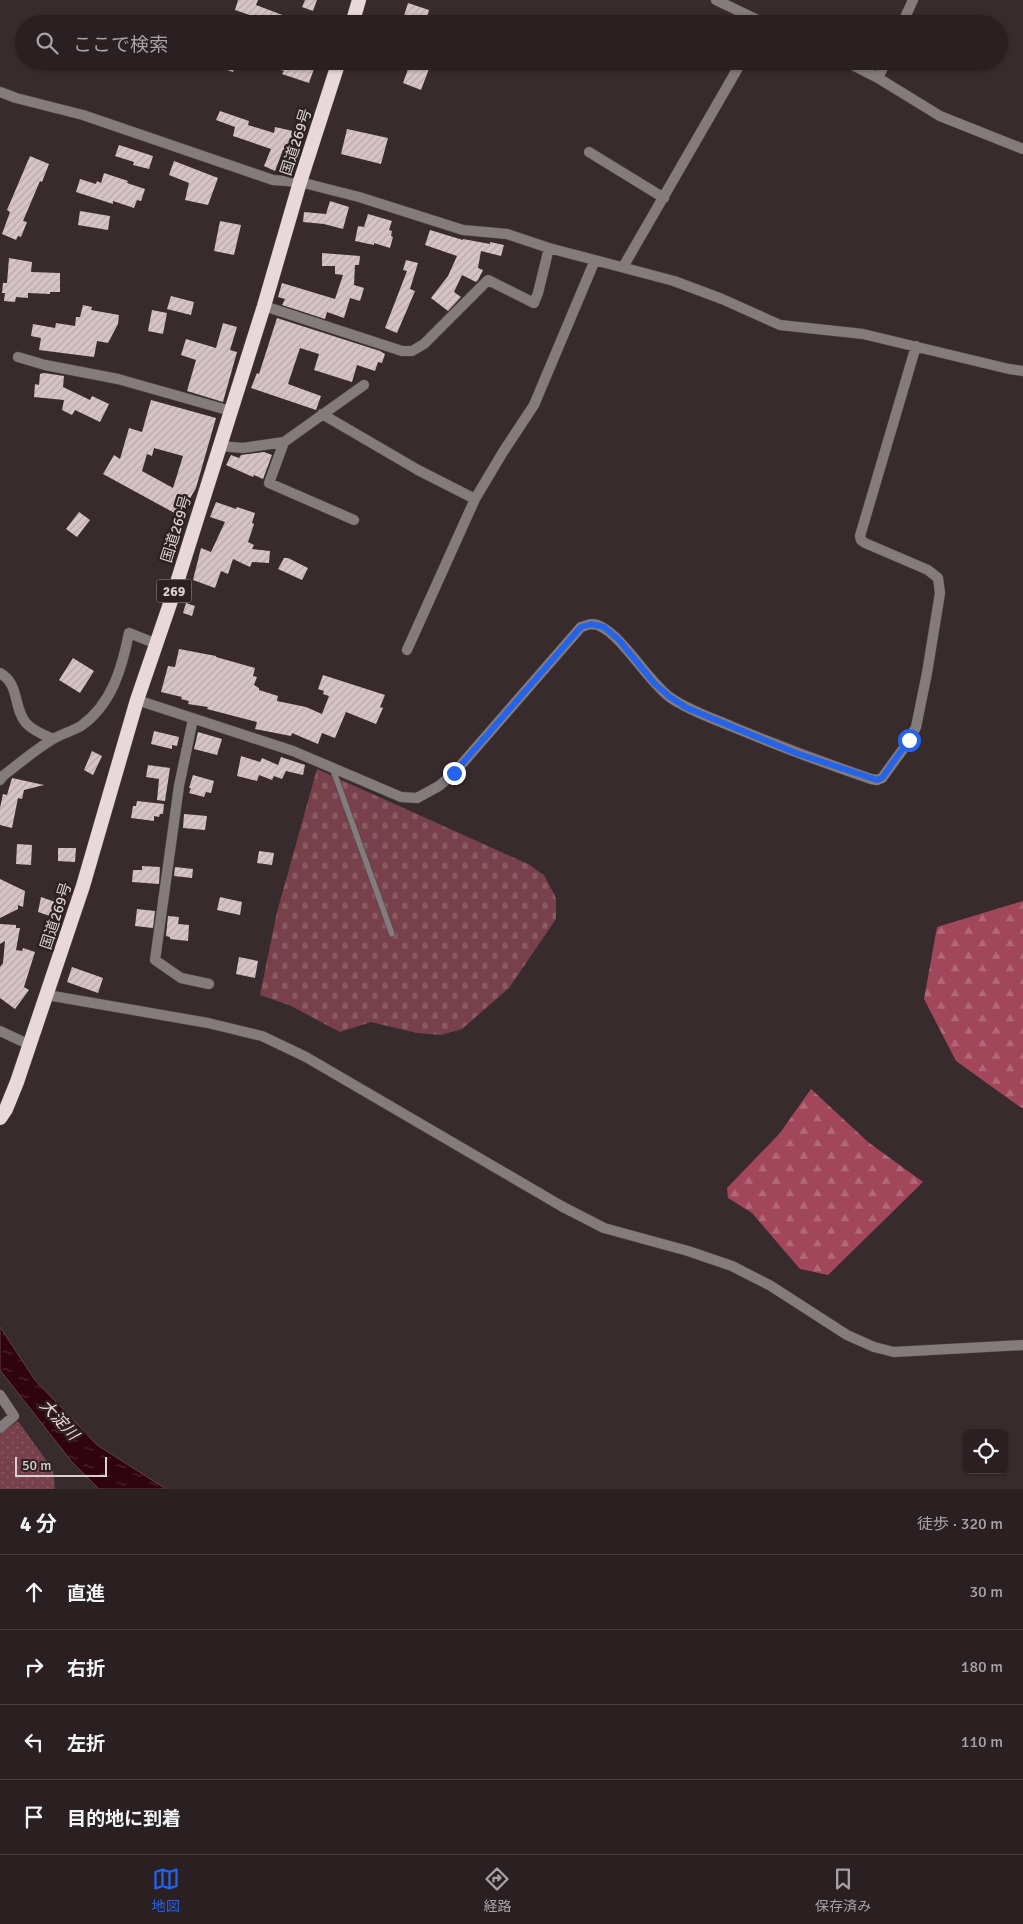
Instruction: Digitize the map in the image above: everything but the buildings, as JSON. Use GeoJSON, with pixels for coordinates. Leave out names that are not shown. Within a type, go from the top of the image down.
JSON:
{"type":"FeatureCollection","features":[{"type":"Feature","properties":{"kind":"highway"},"geometry":{"type":"LineString","coordinates":[[355,15],[359,0]]}},
{"type":"Feature","properties":{"kind":"highway","name":"国道269号"},"geometry":{"type":"LineString","coordinates":[[0,1118],[6,1109],[30,1045],[83,886],[136,700],[157,644],[264,306],[300,182],[337,70]]}},
{"type":"Feature","properties":{"kind":"street"},"geometry":{"type":"LineString","coordinates":[[716,0],[747,15]]}},
{"type":"Feature","properties":{"kind":"street"},"geometry":{"type":"LineString","coordinates":[[906,15],[913,0]]}},
{"type":"Feature","properties":{"kind":"street"},"geometry":{"type":"LineString","coordinates":[[622,267],[664,198],[737,70]]}},
{"type":"Feature","properties":{"kind":"street"},"geometry":{"type":"LineString","coordinates":[[862,70],[940,116],[1023,149]]}},
{"type":"Feature","properties":{"kind":"street"},"geometry":{"type":"LineString","coordinates":[[878,78],[882,70]]}},
{"type":"Feature","properties":{"kind":"street"},"geometry":{"type":"LineString","coordinates":[[0,92],[16,98],[83,115],[273,180],[300,182],[359,197],[462,230],[506,234],[549,248],[674,281],[722,299],[780,325],[862,334],[1023,371]]}},
{"type":"Feature","properties":{"kind":"street"},"geometry":{"type":"LineString","coordinates":[[589,152],[664,198]]}},
{"type":"Feature","properties":{"kind":"street"},"geometry":{"type":"LineString","coordinates":[[264,306],[402,351],[412,351],[424,344],[488,280],[534,303],[549,248]]}},
{"type":"Feature","properties":{"kind":"street"},"geometry":{"type":"LineString","coordinates":[[407,650],[475,499],[503,452],[534,406],[595,260]]}},
{"type":"Feature","properties":{"kind":"street"},"geometry":{"type":"LineString","coordinates":[[136,700],[293,751],[401,797],[417,798],[439,786],[454,773],[581,627],[591,624],[604,627],[619,640],[655,684],[687,708],[796,753],[871,779],[877,780],[882,778],[916,727],[940,593],[938,578],[928,570],[865,543],[861,540],[860,536],[916,346]]}},
{"type":"Feature","properties":{"kind":"street"},"geometry":{"type":"LineString","coordinates":[[18,357],[46,365],[118,379],[231,411]]}},
{"type":"Feature","properties":{"kind":"street"},"geometry":{"type":"LineString","coordinates":[[220,446],[243,448],[284,442],[364,385]]}},
{"type":"Feature","properties":{"kind":"street"},"geometry":{"type":"LineString","coordinates":[[322,414],[418,470],[475,499]]}},
{"type":"Feature","properties":{"kind":"street"},"geometry":{"type":"LineString","coordinates":[[284,442],[269,483],[354,520]]}},
{"type":"Feature","properties":{"kind":"street"},"geometry":{"type":"LineString","coordinates":[[0,780],[53,738],[80,726],[95,714],[114,688],[123,663],[129,634],[157,644]]}},
{"type":"Feature","properties":{"kind":"street"},"geometry":{"type":"LineString","coordinates":[[0,673],[8,678],[14,687],[21,717],[27,725],[37,732],[53,738]]}},
{"type":"Feature","properties":{"kind":"street"},"geometry":{"type":"LineString","coordinates":[[193,719],[179,786],[155,960],[181,978],[209,984]]}},
{"type":"Feature","properties":{"kind":"street"},"geometry":{"type":"LineString","coordinates":[[47,995],[208,1023],[262,1036],[306,1057],[563,1207],[604,1228],[688,1251],[732,1266],[771,1286],[847,1335],[874,1347],[894,1352],[1023,1345]]}},
{"type":"Feature","properties":{"kind":"street"},"geometry":{"type":"LineString","coordinates":[[0,1031],[30,1045]]}},
{"type":"Feature","properties":{"kind":"street"},"geometry":{"type":"LineString","coordinates":[[0,1395],[14,1416],[0,1428]]}},
{"type":"Feature","properties":{"kind":"lane"},"geometry":{"type":"LineString","coordinates":[[332,767],[392,934]]}},
{"type":"Feature","properties":{"kind":"green space"},"geometry":{"type":"Polygon","coordinates":[[[317,769],[528,864],[544,875],[556,898],[556,919],[509,988],[462,1029],[441,1035],[417,1033],[371,1022],[340,1032],[289,1005],[260,995],[277,912],[317,769]]]}},
{"type":"Feature","properties":{"kind":"green space"},"geometry":{"type":"Polygon","coordinates":[[[1023,901],[1023,1108],[956,1061],[924,999],[937,927],[1023,901]]]}},
{"type":"Feature","properties":{"kind":"green space"},"geometry":{"type":"Polygon","coordinates":[[[811,1089],[868,1142],[923,1182],[828,1275],[800,1269],[752,1213],[728,1198],[727,1188],[780,1133],[811,1089]]]}},
{"type":"Feature","properties":{"kind":"green space"},"geometry":{"type":"Polygon","coordinates":[[[18,1421],[53,1470],[55,1489],[0,1489],[0,1434],[18,1421]]]}},
{"type":"Feature","properties":{"kind":"water","name":"大淀川"},"geometry":{"type":"Polygon","coordinates":[[[0,1327],[35,1380],[97,1445],[166,1489],[99,1489],[72,1462],[0,1370],[0,1327]]]}},
{"type":"Feature","properties":{"kind":"route"},"geometry":{"type":"LineString","coordinates":[[454,773],[581,627],[591,624],[604,627],[619,640],[639,667],[655,684],[687,708],[796,753],[877,780],[882,778],[909,740]]}}]}
